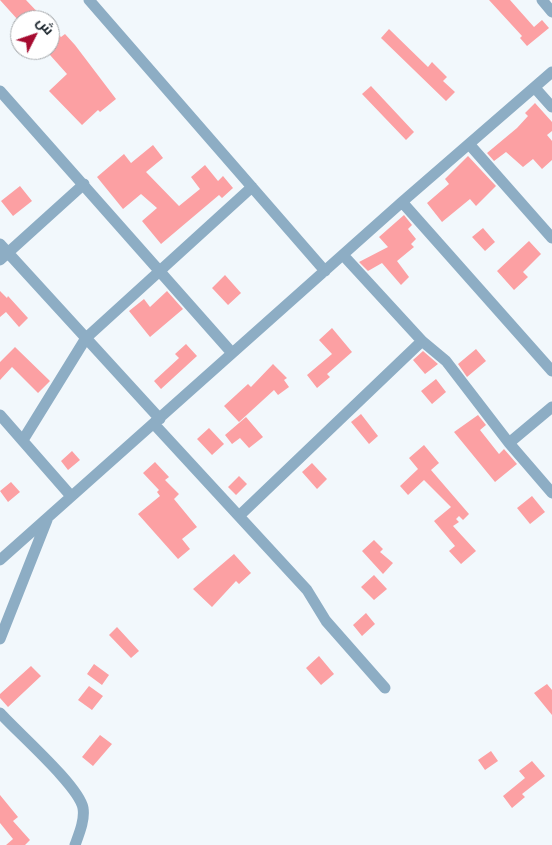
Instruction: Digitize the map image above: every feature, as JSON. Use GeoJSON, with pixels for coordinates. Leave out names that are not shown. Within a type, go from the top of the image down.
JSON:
{"type":"FeatureCollection","features":[{"type":"Feature","properties":{"kind":"street"},"geometry":{"type":"LineString","coordinates":[[542,0],[552,12]]}},
{"type":"Feature","properties":{"kind":"street"},"geometry":{"type":"LineString","coordinates":[[95,2],[326,271]]}},
{"type":"Feature","properties":{"kind":"street"},"geometry":{"type":"LineString","coordinates":[[0,560],[402,202],[552,72]]}},
{"type":"Feature","properties":{"kind":"street"},"geometry":{"type":"LineString","coordinates":[[535,88],[552,107]]}},
{"type":"Feature","properties":{"kind":"street"},"geometry":{"type":"LineString","coordinates":[[1,93],[84,184],[232,353]]}},
{"type":"Feature","properties":{"kind":"street"},"geometry":{"type":"LineString","coordinates":[[469,144],[552,238]]}},
{"type":"Feature","properties":{"kind":"street"},"geometry":{"type":"LineString","coordinates":[[4,256],[84,184]]}},
{"type":"Feature","properties":{"kind":"street"},"geometry":{"type":"LineString","coordinates":[[22,440],[86,338],[252,187]]}},
{"type":"Feature","properties":{"kind":"street"},"geometry":{"type":"LineString","coordinates":[[402,202],[552,371]]}},
{"type":"Feature","properties":{"kind":"street"},"geometry":{"type":"LineString","coordinates":[[0,244],[4,256],[86,338],[239,516],[307,590],[326,621],[385,688]]}},
{"type":"Feature","properties":{"kind":"street"},"geometry":{"type":"LineString","coordinates":[[343,255],[422,341],[446,361],[509,443],[552,493]]}},
{"type":"Feature","properties":{"kind":"street"},"geometry":{"type":"LineString","coordinates":[[239,516],[422,341]]}},
{"type":"Feature","properties":{"kind":"street"},"geometry":{"type":"LineString","coordinates":[[509,443],[552,407]]}},
{"type":"Feature","properties":{"kind":"street"},"geometry":{"type":"LineString","coordinates":[[0,415],[71,496]]}},
{"type":"Feature","properties":{"kind":"street"},"geometry":{"type":"LineString","coordinates":[[0,639],[49,516]]}},
{"type":"Feature","properties":{"kind":"street"},"geometry":{"type":"LineString","coordinates":[[0,713],[74,789],[83,808],[82,826],[75,845]]}},
{"type":"Feature","properties":{"kind":"building"},"geometry":{"type":"Polygon","coordinates":[[[0,0],[26,0],[36,10],[10,10],[0,0]]]}},
{"type":"Feature","properties":{"kind":"building"},"geometry":{"type":"Polygon","coordinates":[[[489,0],[510,0],[534,27],[542,20],[549,28],[527,46],[520,38],[522,36],[489,0]]]}},
{"type":"Feature","properties":{"kind":"building"},"geometry":{"type":"Polygon","coordinates":[[[389,29],[428,67],[432,62],[447,77],[443,81],[455,92],[446,101],[381,38],[389,29]]]}},
{"type":"Feature","properties":{"kind":"building"},"geometry":{"type":"Polygon","coordinates":[[[65,34],[116,99],[100,112],[98,110],[82,125],[49,91],[67,74],[54,60],[60,60],[60,36],[65,34]]]}},
{"type":"Feature","properties":{"kind":"building"},"geometry":{"type":"Polygon","coordinates":[[[371,86],[414,132],[406,140],[362,94],[371,86]]]}},
{"type":"Feature","properties":{"kind":"building"},"geometry":{"type":"Polygon","coordinates":[[[535,103],[552,122],[552,131],[547,135],[552,141],[552,160],[542,169],[533,159],[523,167],[506,152],[494,161],[487,153],[517,128],[528,116],[525,113],[535,103]]]}},
{"type":"Feature","properties":{"kind":"building"},"geometry":{"type":"Polygon","coordinates":[[[153,145],[163,158],[146,172],[179,206],[200,189],[191,177],[205,165],[218,181],[223,176],[233,188],[222,198],[219,195],[161,244],[142,221],[157,208],[141,194],[123,209],[97,177],[124,154],[131,163],[153,145]]]}},
{"type":"Feature","properties":{"kind":"building"},"geometry":{"type":"Polygon","coordinates":[[[468,156],[496,186],[476,206],[470,199],[442,222],[427,203],[449,184],[445,179],[468,156]]]}},
{"type":"Feature","properties":{"kind":"building"},"geometry":{"type":"Polygon","coordinates":[[[20,186],[32,201],[13,216],[1,201],[20,186]]]}},
{"type":"Feature","properties":{"kind":"building"},"geometry":{"type":"Polygon","coordinates":[[[404,215],[412,225],[408,229],[416,239],[411,244],[414,247],[397,261],[409,277],[401,285],[382,263],[368,271],[359,262],[388,247],[379,237],[404,215]]]}},
{"type":"Feature","properties":{"kind":"building"},"geometry":{"type":"Polygon","coordinates":[[[483,228],[495,242],[485,251],[472,237],[483,228]]]}},
{"type":"Feature","properties":{"kind":"building"},"geometry":{"type":"Polygon","coordinates":[[[529,241],[541,254],[523,272],[528,277],[514,290],[497,271],[529,241]]]}},
{"type":"Feature","properties":{"kind":"building"},"geometry":{"type":"Polygon","coordinates":[[[225,275],[241,293],[228,305],[212,288],[225,275]]]}},
{"type":"Feature","properties":{"kind":"building"},"geometry":{"type":"Polygon","coordinates":[[[0,291],[7,298],[8,296],[28,318],[19,327],[6,312],[0,317],[0,291]]]}},
{"type":"Feature","properties":{"kind":"building"},"geometry":{"type":"Polygon","coordinates":[[[167,291],[183,309],[150,337],[129,311],[144,299],[150,307],[167,291]]]}},
{"type":"Feature","properties":{"kind":"building"},"geometry":{"type":"Polygon","coordinates":[[[332,328],[352,352],[327,374],[330,377],[317,388],[307,375],[332,354],[319,340],[332,328]]]}},
{"type":"Feature","properties":{"kind":"building"},"geometry":{"type":"Polygon","coordinates":[[[186,344],[197,356],[161,389],[154,381],[179,358],[175,354],[186,344]]]}},
{"type":"Feature","properties":{"kind":"building"},"geometry":{"type":"Polygon","coordinates":[[[15,347],[50,381],[38,393],[12,367],[0,380],[0,362],[15,347]]]}},
{"type":"Feature","properties":{"kind":"building"},"geometry":{"type":"Polygon","coordinates":[[[476,349],[486,361],[467,377],[458,364],[476,349]]]}},
{"type":"Feature","properties":{"kind":"building"},"geometry":{"type":"Polygon","coordinates":[[[423,351],[438,364],[425,374],[413,360],[423,351]]]}},
{"type":"Feature","properties":{"kind":"building"},"geometry":{"type":"Polygon","coordinates":[[[273,364],[287,378],[284,380],[289,387],[278,395],[274,390],[239,422],[224,406],[248,384],[251,387],[273,364]]]}},
{"type":"Feature","properties":{"kind":"building"},"geometry":{"type":"Polygon","coordinates":[[[436,379],[446,392],[432,404],[421,391],[436,379]]]}},
{"type":"Feature","properties":{"kind":"building"},"geometry":{"type":"Polygon","coordinates":[[[361,414],[378,436],[369,444],[351,422],[361,414]]]}},
{"type":"Feature","properties":{"kind":"building"},"geometry":{"type":"Polygon","coordinates":[[[478,415],[486,425],[480,430],[499,454],[504,449],[517,464],[495,482],[454,432],[478,415]]]}},
{"type":"Feature","properties":{"kind":"building"},"geometry":{"type":"Polygon","coordinates":[[[246,417],[263,437],[249,448],[240,438],[232,444],[225,435],[246,417]]]}},
{"type":"Feature","properties":{"kind":"building"},"geometry":{"type":"Polygon","coordinates":[[[209,428],[224,444],[212,455],[197,439],[209,428]]]}},
{"type":"Feature","properties":{"kind":"building"},"geometry":{"type":"Polygon","coordinates":[[[424,445],[439,463],[431,470],[469,514],[463,520],[459,516],[456,519],[459,522],[453,526],[476,551],[461,564],[449,551],[455,546],[434,521],[451,507],[424,480],[408,495],[400,486],[418,469],[409,458],[424,445]]]}},
{"type":"Feature","properties":{"kind":"building"},"geometry":{"type":"Polygon","coordinates":[[[72,451],[80,460],[68,470],[61,461],[72,451]]]}},
{"type":"Feature","properties":{"kind":"building"},"geometry":{"type":"Polygon","coordinates":[[[155,462],[169,477],[165,480],[179,494],[174,499],[197,527],[182,539],[190,549],[178,559],[138,514],[160,496],[157,492],[159,490],[143,473],[155,462]]]}},
{"type":"Feature","properties":{"kind":"building"},"geometry":{"type":"Polygon","coordinates":[[[312,463],[327,479],[317,489],[302,472],[312,463]]]}},
{"type":"Feature","properties":{"kind":"building"},"geometry":{"type":"Polygon","coordinates":[[[239,476],[247,484],[236,495],[228,487],[239,476]]]}},
{"type":"Feature","properties":{"kind":"building"},"geometry":{"type":"Polygon","coordinates":[[[11,482],[20,492],[8,502],[0,491],[11,482]]]}},
{"type":"Feature","properties":{"kind":"building"},"geometry":{"type":"Polygon","coordinates":[[[532,496],[545,512],[530,524],[517,508],[532,496]]]}},
{"type":"Feature","properties":{"kind":"building"},"geometry":{"type":"Polygon","coordinates":[[[374,540],[383,549],[380,552],[393,563],[383,574],[362,551],[374,540]]]}},
{"type":"Feature","properties":{"kind":"building"},"geometry":{"type":"Polygon","coordinates":[[[234,554],[251,573],[239,584],[236,581],[212,607],[193,589],[234,554]]]}},
{"type":"Feature","properties":{"kind":"building"},"geometry":{"type":"Polygon","coordinates":[[[374,575],[387,589],[374,600],[361,587],[374,575]]]}},
{"type":"Feature","properties":{"kind":"building"},"geometry":{"type":"Polygon","coordinates":[[[366,613],[375,624],[362,636],[353,625],[366,613]]]}},
{"type":"Feature","properties":{"kind":"building"},"geometry":{"type":"Polygon","coordinates":[[[117,627],[139,651],[131,658],[109,635],[117,627]]]}},
{"type":"Feature","properties":{"kind":"building"},"geometry":{"type":"Polygon","coordinates":[[[319,656],[334,674],[321,685],[306,668],[319,656]]]}},
{"type":"Feature","properties":{"kind":"building"},"geometry":{"type":"Polygon","coordinates":[[[94,664],[109,675],[102,685],[87,674],[94,664]]]}},
{"type":"Feature","properties":{"kind":"building"},"geometry":{"type":"Polygon","coordinates":[[[31,666],[41,676],[8,707],[0,698],[0,694],[31,666]]]}},
{"type":"Feature","properties":{"kind":"building"},"geometry":{"type":"Polygon","coordinates":[[[547,684],[552,690],[552,715],[534,693],[547,684]]]}},
{"type":"Feature","properties":{"kind":"building"},"geometry":{"type":"Polygon","coordinates":[[[89,686],[103,696],[92,710],[78,700],[89,686]]]}},
{"type":"Feature","properties":{"kind":"building"},"geometry":{"type":"Polygon","coordinates":[[[100,735],[112,744],[93,766],[82,757],[100,735]]]}},
{"type":"Feature","properties":{"kind":"building"},"geometry":{"type":"Polygon","coordinates":[[[491,751],[498,761],[485,770],[478,760],[491,751]]]}},
{"type":"Feature","properties":{"kind":"building"},"geometry":{"type":"Polygon","coordinates":[[[532,761],[545,776],[522,794],[525,797],[512,808],[503,796],[525,778],[519,771],[532,761]]]}},
{"type":"Feature","properties":{"kind":"building"},"geometry":{"type":"Polygon","coordinates":[[[0,795],[18,817],[13,821],[30,840],[25,845],[6,845],[13,839],[0,823],[0,795]]]}}]}
